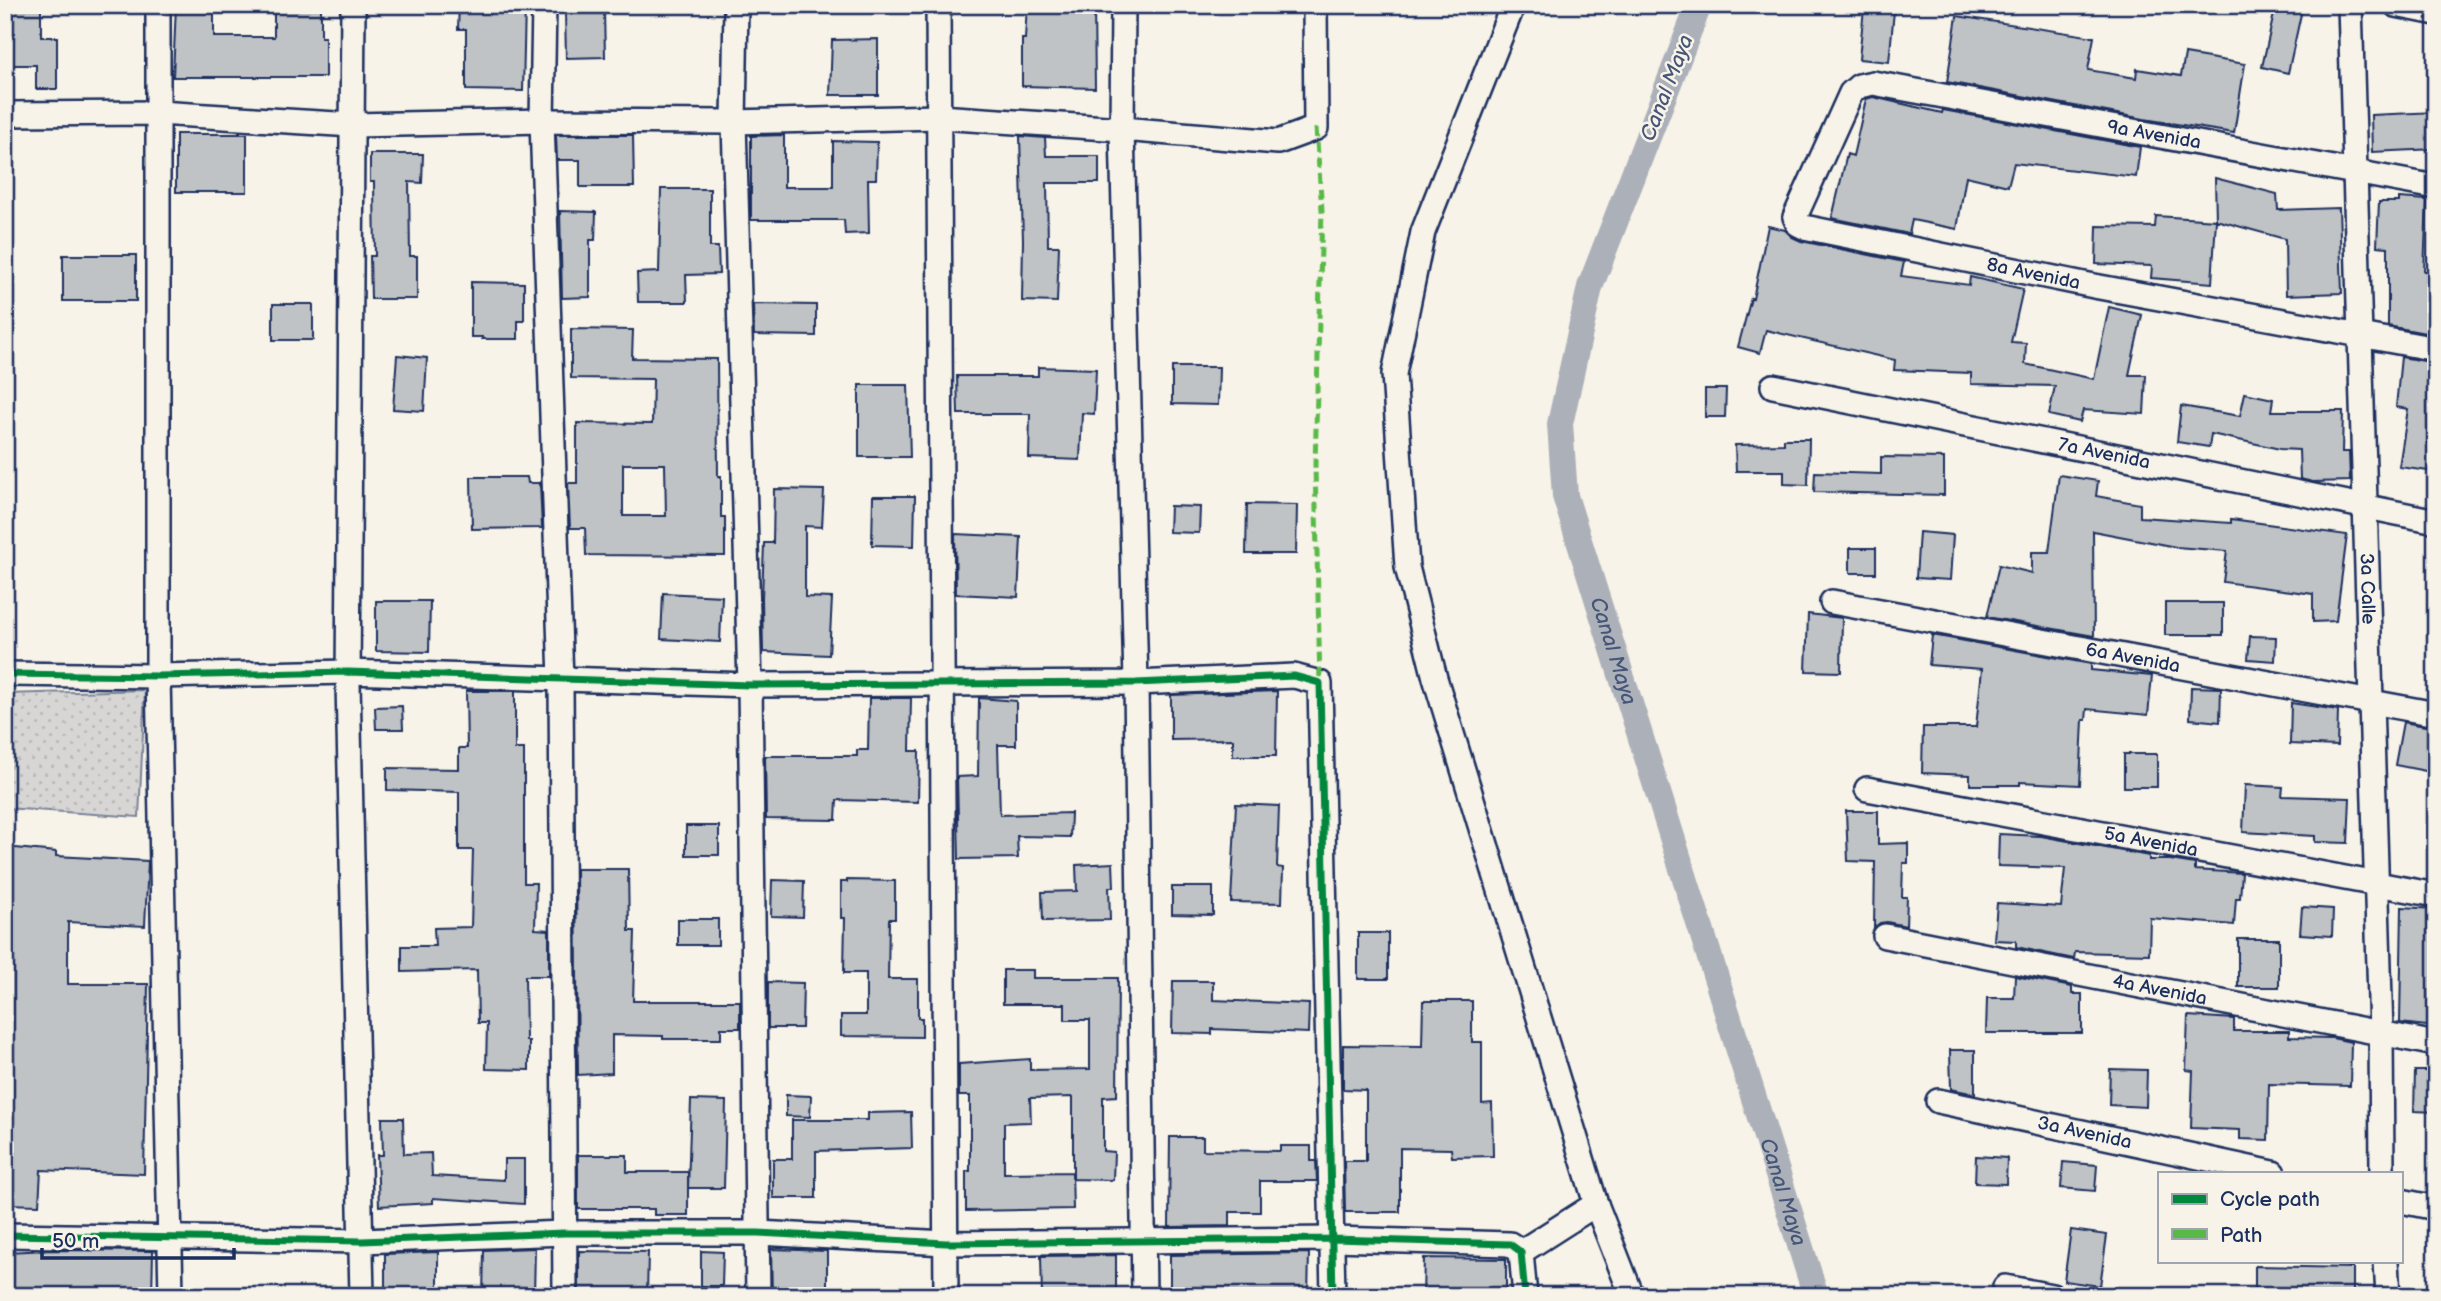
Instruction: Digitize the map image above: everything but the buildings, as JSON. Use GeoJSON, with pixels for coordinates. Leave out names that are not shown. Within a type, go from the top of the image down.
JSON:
{"type":"FeatureCollection","features":[{"type":"Feature","properties":{"kind":"street"},"geometry":{"type":"LineString","coordinates":[[158,5],[158,676],[171,1296]]}},
{"type":"Feature","properties":{"kind":"street"},"geometry":{"type":"LineString","coordinates":[[353,5],[348,672],[362,1296]]}},
{"type":"Feature","properties":{"kind":"street"},"geometry":{"type":"LineString","coordinates":[[544,5],[542,121],[561,680],[565,1296]]}},
{"type":"Feature","properties":{"kind":"street"},"geometry":{"type":"LineString","coordinates":[[736,5],[734,122],[750,685],[758,1296]]}},
{"type":"Feature","properties":{"kind":"street"},"geometry":{"type":"LineString","coordinates":[[938,5],[946,1296]]}},
{"type":"Feature","properties":{"kind":"street"},"geometry":{"type":"LineString","coordinates":[[1123,5],[1122,129],[1136,683],[1144,1296]]}},
{"type":"Feature","properties":{"kind":"street"},"geometry":{"type":"LineString","coordinates":[[5,114],[158,113],[354,125],[542,121],[734,122],[939,117],[1278,142],[1317,128],[1315,5]]}},
{"type":"Feature","properties":{"kind":"street"},"geometry":{"type":"LineString","coordinates":[[1513,5],[1423,232],[1394,374],[1407,567],[1435,678],[1597,1204],[1632,1296]]}},
{"type":"Feature","properties":{"kind":"street","name":"3a Calle"},"geometry":{"type":"LineString","coordinates":[[2350,5],[2381,1033],[2382,1172]]}},
{"type":"Feature","properties":{"kind":"street"},"geometry":{"type":"LineString","coordinates":[[2396,5],[2436,13]]}},
{"type":"Feature","properties":{"kind":"street","name":"9a Avenida"},"geometry":{"type":"LineString","coordinates":[[1873,83],[2436,187]]}},
{"type":"Feature","properties":{"kind":"street","name":"8a Avenida"},"geometry":{"type":"LineString","coordinates":[[1873,83],[1859,86],[1851,93],[1795,217],[1798,224],[2094,286],[2436,349]]}},
{"type":"Feature","properties":{"kind":"street","name":"7a Avenida"},"geometry":{"type":"LineString","coordinates":[[1773,386],[2436,521]]}},
{"type":"Feature","properties":{"kind":"street","name":"6a Avenida"},"geometry":{"type":"LineString","coordinates":[[1832,602],[2436,714]]}},
{"type":"Feature","properties":{"kind":"street"},"geometry":{"type":"LineString","coordinates":[[5,674],[158,676],[348,672],[750,685],[1136,683],[1294,676],[1320,683],[1333,1296]]}},
{"type":"Feature","properties":{"kind":"street","name":"5a Avenida"},"geometry":{"type":"LineString","coordinates":[[1867,789],[2436,895]]}},
{"type":"Feature","properties":{"kind":"street","name":"4a Avenida"},"geometry":{"type":"LineString","coordinates":[[1885,936],[2436,1044]]}},
{"type":"Feature","properties":{"kind":"street","name":"3a Avenida"},"geometry":{"type":"LineString","coordinates":[[1938,1101],[2268,1172]]}},
{"type":"Feature","properties":{"kind":"street"},"geometry":{"type":"LineString","coordinates":[[2402,1201],[2436,1208]]}},
{"type":"Feature","properties":{"kind":"street"},"geometry":{"type":"LineString","coordinates":[[1521,1252],[1597,1204]]}},
{"type":"Feature","properties":{"kind":"street"},"geometry":{"type":"LineString","coordinates":[[5,1235],[362,1241],[564,1233],[758,1233],[946,1243],[1333,1239],[1510,1244],[1521,1252],[1525,1296]]}},
{"type":"Feature","properties":{"kind":"street"},"geometry":{"type":"LineString","coordinates":[[2386,1262],[2388,1296]]}},
{"type":"Feature","properties":{"kind":"street"},"geometry":{"type":"LineString","coordinates":[[2005,1287],[2052,1296]]}},
{"type":"Feature","properties":{"kind":"shaded area"},"geometry":{"type":"Polygon","coordinates":[[[145,690],[139,817],[5,808],[5,694],[145,690]]]}},
{"type":"Feature","properties":{"kind":"waterway","name":"Canal Maya"},"geometry":{"type":"LineString","coordinates":[[1699,5],[1590,287],[1560,424],[1565,496],[1816,1296]]}},
{"type":"Feature","properties":{"kind":"marked path"},"geometry":{"type":"LineString","coordinates":[[1316,128],[1322,210],[1315,465],[1320,683]]}},
{"type":"Feature","properties":{"kind":"cycle path"},"geometry":{"type":"LineString","coordinates":[[5,674],[158,676],[348,672],[750,685],[1136,683],[1294,676],[1320,683],[1333,1296]]}},
{"type":"Feature","properties":{"kind":"cycle path"},"geometry":{"type":"LineString","coordinates":[[5,1235],[362,1241],[564,1233],[758,1233],[946,1243],[1333,1239],[1510,1244],[1521,1252],[1525,1296]]}}]}
